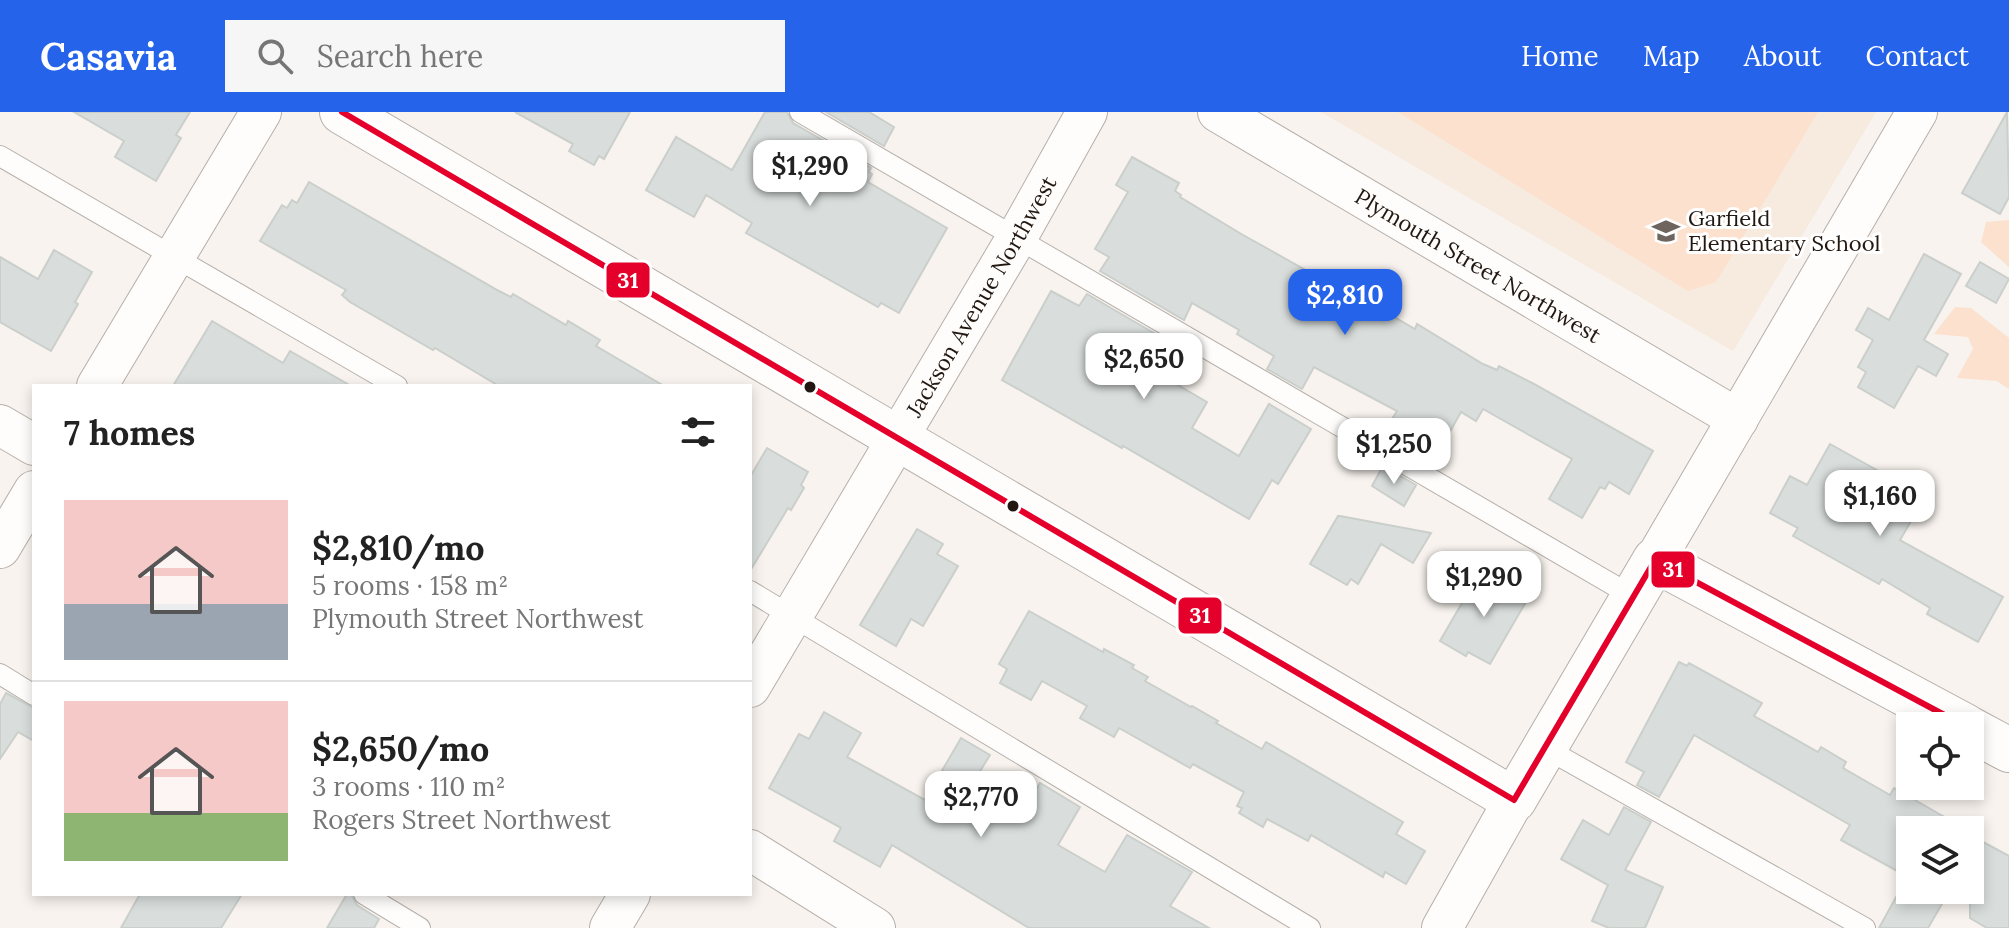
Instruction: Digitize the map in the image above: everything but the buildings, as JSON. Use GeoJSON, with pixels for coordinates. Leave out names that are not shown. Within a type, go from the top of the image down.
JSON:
{"type":"FeatureCollection","features":[{"type":"Feature","properties":{"kind":"street"},"geometry":{"type":"LineString","coordinates":[[98,384],[261,112]]}},
{"type":"Feature","properties":{"kind":"street"},"geometry":{"type":"LineString","coordinates":[[342,112],[1514,800]]}},
{"type":"Feature","properties":{"kind":"street","name":"Jackson Avenue Northwest"},"geometry":{"type":"LineString","coordinates":[[752,684],[1016,239],[1087,112]]}},
{"type":"Feature","properties":{"kind":"street","name":"Plymouth Street Northwest"},"geometry":{"type":"LineString","coordinates":[[1218,112],[1738,419]]}},
{"type":"Feature","properties":{"kind":"street"},"geometry":{"type":"LineString","coordinates":[[1442,928],[1917,112]]}},
{"type":"Feature","properties":{"kind":"street"},"geometry":{"type":"LineString","coordinates":[[0,425],[32,444]]}},
{"type":"Feature","properties":{"kind":"street"},"geometry":{"type":"LineString","coordinates":[[0,548],[32,494]]}},
{"type":"Feature","properties":{"kind":"street"},"geometry":{"type":"LineString","coordinates":[[1644,579],[1935,712]]}},
{"type":"Feature","properties":{"kind":"street"},"geometry":{"type":"LineString","coordinates":[[1984,736],[2009,750]]}},
{"type":"Feature","properties":{"kind":"street"},"geometry":{"type":"LineString","coordinates":[[752,851],[875,928]]}},
{"type":"Feature","properties":{"kind":"street"},"geometry":{"type":"LineString","coordinates":[[610,928],[629,896]]}},
{"type":"Feature","properties":{"kind":"lane"},"geometry":{"type":"LineString","coordinates":[[800,112],[1016,239],[1644,579]]}},
{"type":"Feature","properties":{"kind":"lane"},"geometry":{"type":"LineString","coordinates":[[0,156],[394,384]]}},
{"type":"Feature","properties":{"kind":"lane"},"geometry":{"type":"LineString","coordinates":[[752,592],[1310,928]]}},
{"type":"Feature","properties":{"kind":"lane"},"geometry":{"type":"LineString","coordinates":[[0,674],[32,694]]}},
{"type":"Feature","properties":{"kind":"lane"},"geometry":{"type":"LineString","coordinates":[[1545,748],[1865,928]]}},
{"type":"Feature","properties":{"kind":"lane"},"geometry":{"type":"LineString","coordinates":[[367,896],[420,928]]}},
{"type":"Feature","properties":{"kind":"shaded area","name":"Garfield Elementary School"},"geometry":{"type":"Polygon","coordinates":[[[1321,112],[1876,112],[1733,351],[1321,112]]]}},
{"type":"Feature","properties":{"kind":"shaded area"},"geometry":{"type":"Polygon","coordinates":[[[1398,112],[1818,112],[1716,282],[1688,291],[1398,112]]]}},
{"type":"Feature","properties":{"kind":"shaded area"},"geometry":{"type":"Polygon","coordinates":[[[2009,220],[2009,267],[1981,242],[1986,222],[2009,220]]]}},
{"type":"Feature","properties":{"kind":"shaded area"},"geometry":{"type":"Polygon","coordinates":[[[1955,307],[1971,308],[2009,338],[2009,389],[1997,381],[1957,378],[1973,349],[1968,337],[1934,334],[1955,307]]]}},
{"type":"Feature","properties":{"kind":"transit line","name":"31"},"geometry":{"type":"LineString","coordinates":[[342,112],[1514,800],[1655,560],[1939,712]]}},
{"type":"Feature","properties":{"kind":"place","name":"Garfield Elementary School"},"geometry":{"type":"Point","coordinates":[1666,231]}}]}
